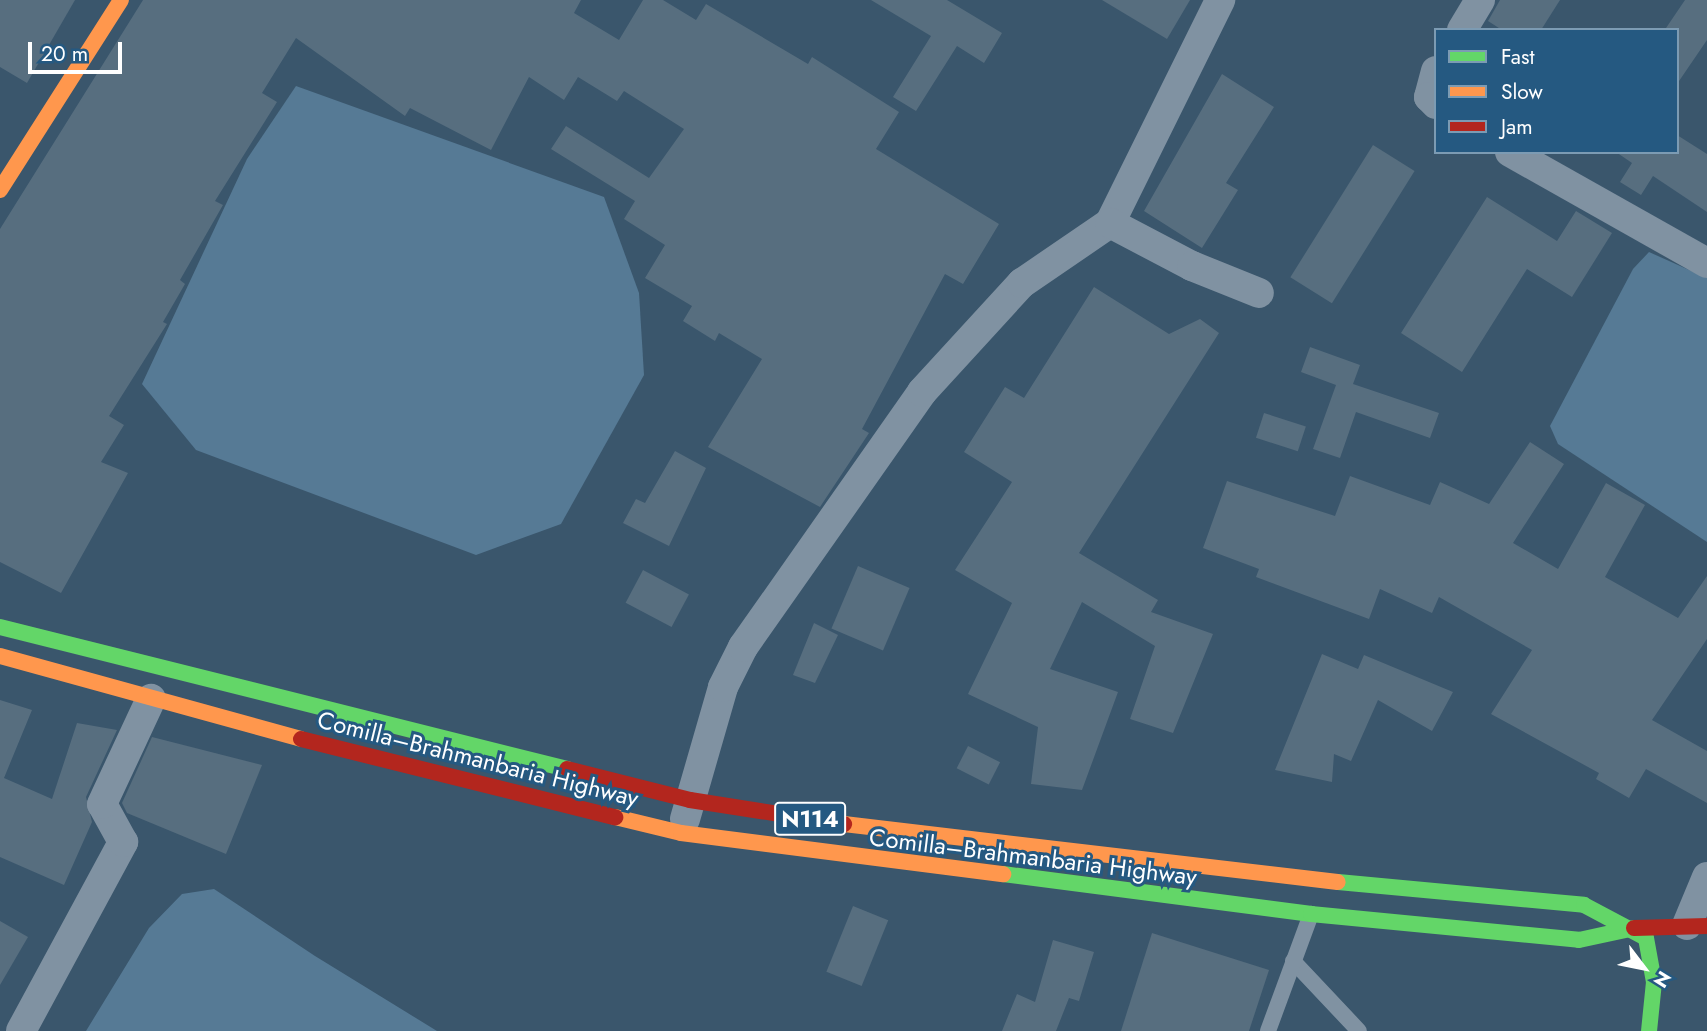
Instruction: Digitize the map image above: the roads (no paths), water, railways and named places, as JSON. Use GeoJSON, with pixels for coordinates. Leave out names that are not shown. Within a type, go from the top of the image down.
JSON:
{"type":"FeatureCollection","features":[{"type":"Feature","properties":{"kind":"main road"},"geometry":{"type":"LineString","coordinates":[[0,190],[121,0]]}},
{"type":"Feature","properties":{"kind":"main road","name":"N114"},"geometry":{"type":"LineString","coordinates":[[0,627],[690,800],[777,815],[1391,887],[1584,905],[1634,928]]}},
{"type":"Feature","properties":{"kind":"main road","name":"Comilla–Brahmanbaria Highway"},"geometry":{"type":"LineString","coordinates":[[0,656],[151,699],[681,833],[1311,914],[1579,940],[1634,928],[1697,926]]}},
{"type":"Feature","properties":{"kind":"main road"},"geometry":{"type":"LineString","coordinates":[[1387,921],[1391,887]]}},
{"type":"Feature","properties":{"kind":"main road"},"geometry":{"type":"LineString","coordinates":[[1634,928],[1646,938],[1653,954],[1649,1031]]}},
{"type":"Feature","properties":{"kind":"street"},"geometry":{"type":"LineString","coordinates":[[681,833],[723,687],[743,648],[922,392],[1022,283],[1110,223],[1220,0]]}},
{"type":"Feature","properties":{"kind":"street"},"geometry":{"type":"LineString","coordinates":[[1463,28],[1480,0]]}},
{"type":"Feature","properties":{"kind":"street"},"geometry":{"type":"LineString","coordinates":[[1434,78],[1429,97],[1434,102]]}},
{"type":"Feature","properties":{"kind":"street"},"geometry":{"type":"LineString","coordinates":[[1514,154],[1707,263]]}},
{"type":"Feature","properties":{"kind":"street"},"geometry":{"type":"LineString","coordinates":[[1110,223],[1192,266],[1259,293]]}},
{"type":"Feature","properties":{"kind":"street"},"geometry":{"type":"LineString","coordinates":[[21,1031],[123,842],[102,804],[151,699]]}},
{"type":"Feature","properties":{"kind":"street"},"geometry":{"type":"LineString","coordinates":[[1697,926],[1707,877]]}},
{"type":"Feature","properties":{"kind":"lane"},"geometry":{"type":"LineString","coordinates":[[1268,1031],[1311,914]]}},
{"type":"Feature","properties":{"kind":"lane"},"geometry":{"type":"LineString","coordinates":[[1293,961],[1359,1031]]}},
{"type":"Feature","properties":{"kind":"water"},"geometry":{"type":"Polygon","coordinates":[[[296,86],[604,197],[639,293],[644,375],[561,524],[476,555],[196,450],[142,384],[247,159],[296,86]]]}},
{"type":"Feature","properties":{"kind":"water"},"geometry":{"type":"Polygon","coordinates":[[[1649,252],[1707,278],[1707,542],[1558,444],[1550,426],[1633,269],[1649,252]]]}},
{"type":"Feature","properties":{"kind":"water"},"geometry":{"type":"Polygon","coordinates":[[[214,889],[315,956],[437,1031],[86,1031],[149,928],[182,894],[214,889]]]}}]}
